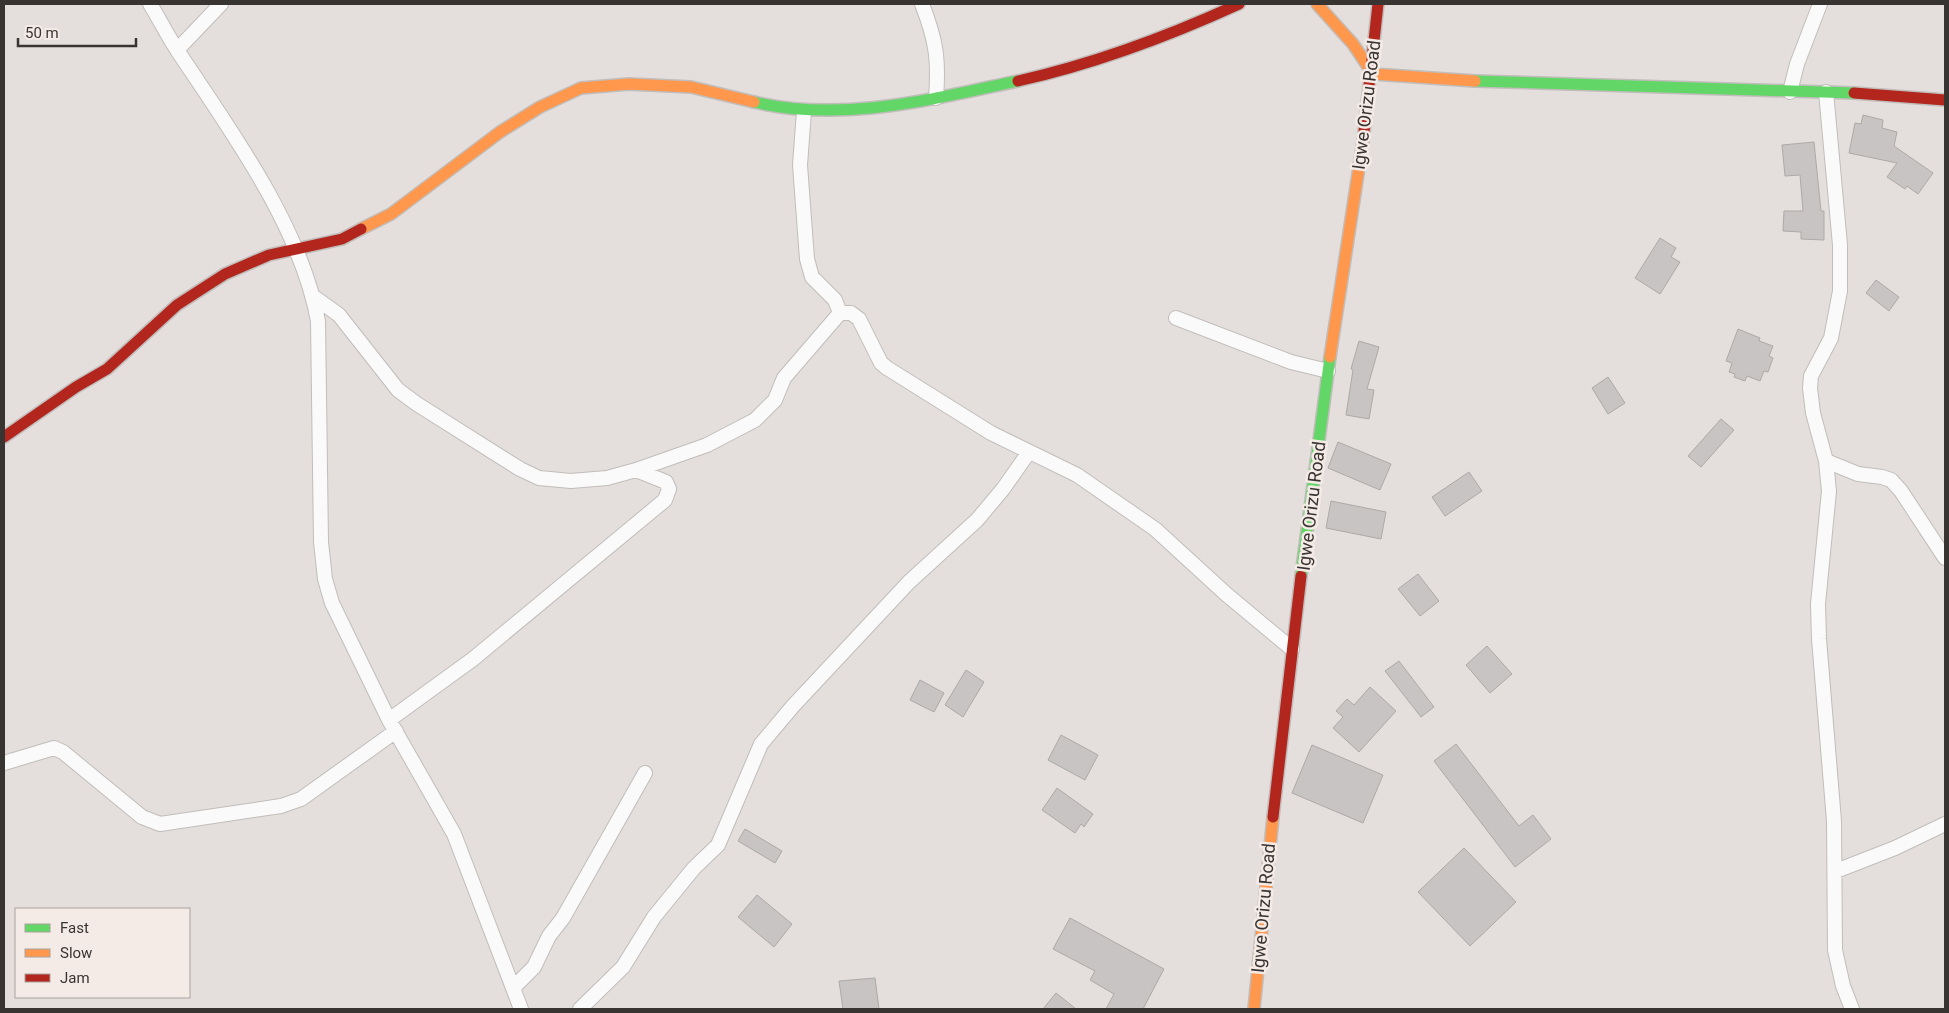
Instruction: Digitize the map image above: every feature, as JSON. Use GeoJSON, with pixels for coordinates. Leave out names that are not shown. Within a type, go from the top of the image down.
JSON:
{"type":"FeatureCollection","features":[{"type":"Feature","properties":{"kind":"street"},"geometry":{"type":"LineString","coordinates":[[150,4],[177,50],[240,145],[262,182],[295,248],[314,297],[318,321],[322,542],[325,579],[332,603],[393,725],[454,834],[521,1009]]}},
{"type":"Feature","properties":{"kind":"street"},"geometry":{"type":"LineString","coordinates":[[177,50],[221,4]]}},
{"type":"Feature","properties":{"kind":"street"},"geometry":{"type":"LineString","coordinates":[[922,4],[934,35],[938,65],[936,98]]}},
{"type":"Feature","properties":{"kind":"street"},"geometry":{"type":"LineString","coordinates":[[4,437],[76,387],[107,369],[134,342],[185,300],[225,274],[269,255],[342,239],[392,214],[500,132],[540,107],[581,88],[629,84],[691,87],[767,105],[804,111],[873,108],[936,98],[1048,74],[1104,57],[1206,19],[1239,4]]}},
{"type":"Feature","properties":{"kind":"street"},"geometry":{"type":"LineString","coordinates":[[1317,4],[1353,44],[1373,74],[1491,82],[1879,94],[1945,100]]}},
{"type":"Feature","properties":{"kind":"street","name":"Igwe Orizu Road"},"geometry":{"type":"LineString","coordinates":[[1254,1009],[1272,808],[1328,371],[1373,74],[1378,4]]}},
{"type":"Feature","properties":{"kind":"street"},"geometry":{"type":"LineString","coordinates":[[1790,92],[1797,64],[1820,4]]}},
{"type":"Feature","properties":{"kind":"street"},"geometry":{"type":"LineString","coordinates":[[1826,92],[1840,245],[1840,291],[1832,338],[1811,376],[1810,388],[1813,413],[1826,461],[1829,491],[1818,604],[1819,639],[1834,821],[1836,871],[1835,950],[1843,986],[1852,1009]]}},
{"type":"Feature","properties":{"kind":"street"},"geometry":{"type":"LineString","coordinates":[[804,111],[800,165],[807,259],[812,277],[836,300],[840,313]]}},
{"type":"Feature","properties":{"kind":"street"},"geometry":{"type":"LineString","coordinates":[[314,297],[340,315],[398,390],[520,469],[539,478],[571,481],[607,478],[636,470],[707,444],[755,420],[775,400],[784,378],[840,313],[851,313],[859,319],[881,363],[887,368],[991,434],[1077,475],[1155,528],[1226,594],[1292,649]]}},
{"type":"Feature","properties":{"kind":"street"},"geometry":{"type":"LineString","coordinates":[[1176,318],[1291,362],[1328,371]]}},
{"type":"Feature","properties":{"kind":"street"},"geometry":{"type":"LineString","coordinates":[[580,1009],[623,967],[654,916],[694,868],[718,845],[761,744],[793,706],[909,582],[977,520],[1003,489],[1029,452]]}},
{"type":"Feature","properties":{"kind":"street"},"geometry":{"type":"LineString","coordinates":[[1826,461],[1858,474],[1882,476],[1891,480],[1901,491],[1945,558]]}},
{"type":"Feature","properties":{"kind":"street"},"geometry":{"type":"LineString","coordinates":[[4,763],[54,748],[62,752],[142,817],[160,824],[281,806],[300,798],[393,725],[665,500],[669,489],[666,482],[636,470]]}},
{"type":"Feature","properties":{"kind":"street"},"geometry":{"type":"LineString","coordinates":[[514,987],[534,967],[549,936],[563,918],[645,773]]}},
{"type":"Feature","properties":{"kind":"street"},"geometry":{"type":"LineString","coordinates":[[1836,871],[1895,848],[1945,824]]}},
{"type":"Feature","properties":{"kind":"building"},"geometry":{"type":"Polygon","coordinates":[[[1863,115],[1883,120],[1882,128],[1897,132],[1894,146],[1933,173],[1918,194],[1907,186],[1905,189],[1887,177],[1897,163],[1849,153],[1855,123],[1861,124],[1863,115]]]}},
{"type":"Feature","properties":{"kind":"building"},"geometry":{"type":"Polygon","coordinates":[[[1814,142],[1821,211],[1824,211],[1824,240],[1801,239],[1801,232],[1783,231],[1784,211],[1803,211],[1800,175],[1785,176],[1782,145],[1814,142]]]}},
{"type":"Feature","properties":{"kind":"building"},"geometry":{"type":"Polygon","coordinates":[[[1660,238],[1676,248],[1671,257],[1680,262],[1660,294],[1635,278],[1660,238]]]}},
{"type":"Feature","properties":{"kind":"building"},"geometry":{"type":"Polygon","coordinates":[[[1876,280],[1899,297],[1889,311],[1866,293],[1876,280]]]}},
{"type":"Feature","properties":{"kind":"building"},"geometry":{"type":"Polygon","coordinates":[[[1738,329],[1760,338],[1759,341],[1773,346],[1769,356],[1773,358],[1768,372],[1764,371],[1760,381],[1747,376],[1745,381],[1734,377],[1735,374],[1729,372],[1732,363],[1726,361],[1738,329]]]}},
{"type":"Feature","properties":{"kind":"building"},"geometry":{"type":"Polygon","coordinates":[[[1359,341],[1379,347],[1367,389],[1374,390],[1369,419],[1346,415],[1353,370],[1351,369],[1359,341]]]}},
{"type":"Feature","properties":{"kind":"building"},"geometry":{"type":"Polygon","coordinates":[[[1608,377],[1625,403],[1608,414],[1592,388],[1608,377]]]}},
{"type":"Feature","properties":{"kind":"building"},"geometry":{"type":"Polygon","coordinates":[[[1721,419],[1734,430],[1701,467],[1688,456],[1721,419]]]}},
{"type":"Feature","properties":{"kind":"building"},"geometry":{"type":"Polygon","coordinates":[[[1338,442],[1391,464],[1380,490],[1328,468],[1338,442]]]}},
{"type":"Feature","properties":{"kind":"building"},"geometry":{"type":"Polygon","coordinates":[[[1469,472],[1482,491],[1445,516],[1432,497],[1469,472]]]}},
{"type":"Feature","properties":{"kind":"building"},"geometry":{"type":"Polygon","coordinates":[[[1331,501],[1386,512],[1381,539],[1326,528],[1331,501]]]}},
{"type":"Feature","properties":{"kind":"building"},"geometry":{"type":"Polygon","coordinates":[[[1418,574],[1439,601],[1420,616],[1398,589],[1418,574]]]}},
{"type":"Feature","properties":{"kind":"building"},"geometry":{"type":"Polygon","coordinates":[[[1487,646],[1512,674],[1490,693],[1466,665],[1487,646]]]}},
{"type":"Feature","properties":{"kind":"building"},"geometry":{"type":"Polygon","coordinates":[[[1399,661],[1434,707],[1421,717],[1385,671],[1399,661]]]}},
{"type":"Feature","properties":{"kind":"building"},"geometry":{"type":"Polygon","coordinates":[[[966,670],[984,682],[963,717],[945,705],[966,670]]]}},
{"type":"Feature","properties":{"kind":"building"},"geometry":{"type":"Polygon","coordinates":[[[920,680],[944,693],[934,712],[910,700],[920,680]]]}},
{"type":"Feature","properties":{"kind":"building"},"geometry":{"type":"Polygon","coordinates":[[[1370,687],[1396,711],[1359,752],[1333,728],[1343,717],[1336,711],[1347,699],[1354,705],[1370,687]]]}},
{"type":"Feature","properties":{"kind":"building"},"geometry":{"type":"Polygon","coordinates":[[[1061,735],[1098,755],[1085,780],[1048,760],[1061,735]]]}},
{"type":"Feature","properties":{"kind":"building"},"geometry":{"type":"Polygon","coordinates":[[[1456,744],[1519,826],[1533,815],[1551,839],[1515,867],[1434,761],[1456,744]]]}},
{"type":"Feature","properties":{"kind":"building"},"geometry":{"type":"Polygon","coordinates":[[[1312,745],[1383,775],[1363,823],[1292,793],[1312,745]]]}},
{"type":"Feature","properties":{"kind":"building"},"geometry":{"type":"Polygon","coordinates":[[[1057,788],[1093,814],[1084,827],[1081,824],[1075,833],[1042,810],[1057,788]]]}},
{"type":"Feature","properties":{"kind":"building"},"geometry":{"type":"Polygon","coordinates":[[[745,829],[782,851],[775,863],[738,841],[745,829]]]}},
{"type":"Feature","properties":{"kind":"building"},"geometry":{"type":"Polygon","coordinates":[[[1464,848],[1516,902],[1470,946],[1418,892],[1464,848]]]}},
{"type":"Feature","properties":{"kind":"building"},"geometry":{"type":"Polygon","coordinates":[[[757,895],[792,924],[774,947],[738,917],[757,895]]]}},
{"type":"Feature","properties":{"kind":"building"},"geometry":{"type":"Polygon","coordinates":[[[1070,918],[1164,969],[1143,1009],[1106,1009],[1114,994],[1090,980],[1095,971],[1053,949],[1070,918]]]}},
{"type":"Feature","properties":{"kind":"building"},"geometry":{"type":"Polygon","coordinates":[[[875,978],[879,1009],[843,1009],[839,981],[875,978]]]}},
{"type":"Feature","properties":{"kind":"building"},"geometry":{"type":"Polygon","coordinates":[[[1056,993],[1076,1009],[1043,1009],[1056,993]]]}},
{"type":"Feature","properties":{"kind":"traffic: fast"},"geometry":{"type":"LineString","coordinates":[[754,102],[787,108],[820,110],[854,109],[920,101],[1018,81]]}},
{"type":"Feature","properties":{"kind":"traffic: fast"},"geometry":{"type":"LineString","coordinates":[[1475,81],[1854,93]]}},
{"type":"Feature","properties":{"kind":"traffic: fast"},"geometry":{"type":"LineString","coordinates":[[1301,576],[1330,357]]}},
{"type":"Feature","properties":{"kind":"traffic: slow"},"geometry":{"type":"LineString","coordinates":[[1317,4],[1353,44],[1373,74],[1475,81]]}},
{"type":"Feature","properties":{"kind":"traffic: slow"},"geometry":{"type":"LineString","coordinates":[[361,229],[391,214],[500,132],[540,107],[581,88],[629,84],[691,87],[754,102]]}},
{"type":"Feature","properties":{"kind":"traffic: slow"},"geometry":{"type":"LineString","coordinates":[[1330,357],[1363,141]]}},
{"type":"Feature","properties":{"kind":"traffic: slow"},"geometry":{"type":"LineString","coordinates":[[1254,1009],[1273,817]]}},
{"type":"Feature","properties":{"kind":"traffic: jam"},"geometry":{"type":"LineString","coordinates":[[1018,81],[1103,58],[1186,27],[1239,4]]}},
{"type":"Feature","properties":{"kind":"traffic: jam"},"geometry":{"type":"LineString","coordinates":[[1363,141],[1378,4]]}},
{"type":"Feature","properties":{"kind":"traffic: jam"},"geometry":{"type":"LineString","coordinates":[[1854,93],[1945,100]]}},
{"type":"Feature","properties":{"kind":"traffic: jam"},"geometry":{"type":"LineString","coordinates":[[4,437],[76,387],[107,369],[177,305],[225,274],[269,255],[342,239],[361,229]]}},
{"type":"Feature","properties":{"kind":"traffic: jam"},"geometry":{"type":"LineString","coordinates":[[1273,817],[1301,576]]}}]}
